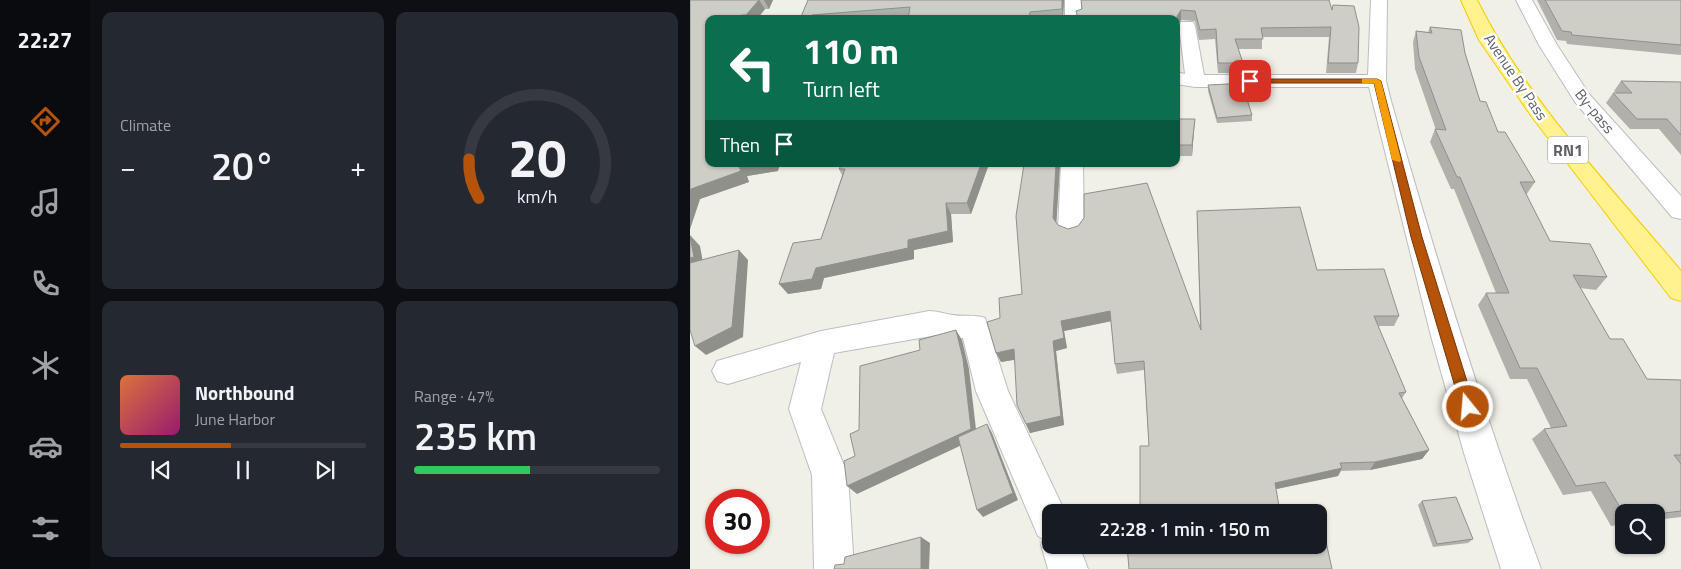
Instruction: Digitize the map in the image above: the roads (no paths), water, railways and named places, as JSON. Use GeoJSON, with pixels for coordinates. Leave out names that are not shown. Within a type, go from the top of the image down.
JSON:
{"type":"FeatureCollection","features":[{"type":"Feature","properties":{"kind":"highway","name":"Avenue By Pass"},"geometry":{"type":"LineString","coordinates":[[1470,0],[1488,40],[1539,113],[1681,290]]}},
{"type":"Feature","properties":{"kind":"street"},"geometry":{"type":"LineString","coordinates":[[1073,0],[1073,15]]}},
{"type":"Feature","properties":{"kind":"street"},"geometry":{"type":"LineString","coordinates":[[1379,0],[1377,81],[1420,246],[1497,502],[1521,569]]}},
{"type":"Feature","properties":{"kind":"street","name":"By-pass"},"geometry":{"type":"LineString","coordinates":[[1524,0],[1548,45],[1582,98],[1681,211]]}},
{"type":"Feature","properties":{"kind":"street"},"geometry":{"type":"LineString","coordinates":[[1187,26],[1186,80],[1377,81]]}},
{"type":"Feature","properties":{"kind":"street"},"geometry":{"type":"LineString","coordinates":[[1071,229],[1072,167]]}},
{"type":"Feature","properties":{"kind":"street"},"geometry":{"type":"LineString","coordinates":[[728,371],[821,343],[929,323],[942,323],[948,327],[975,326],[992,391],[1043,504]]}},
{"type":"Feature","properties":{"kind":"street"},"geometry":{"type":"LineString","coordinates":[[821,343],[806,409],[830,475],[834,569]]}},
{"type":"Feature","properties":{"kind":"street"},"geometry":{"type":"LineString","coordinates":[[1063,554],[1068,569]]}}]}
